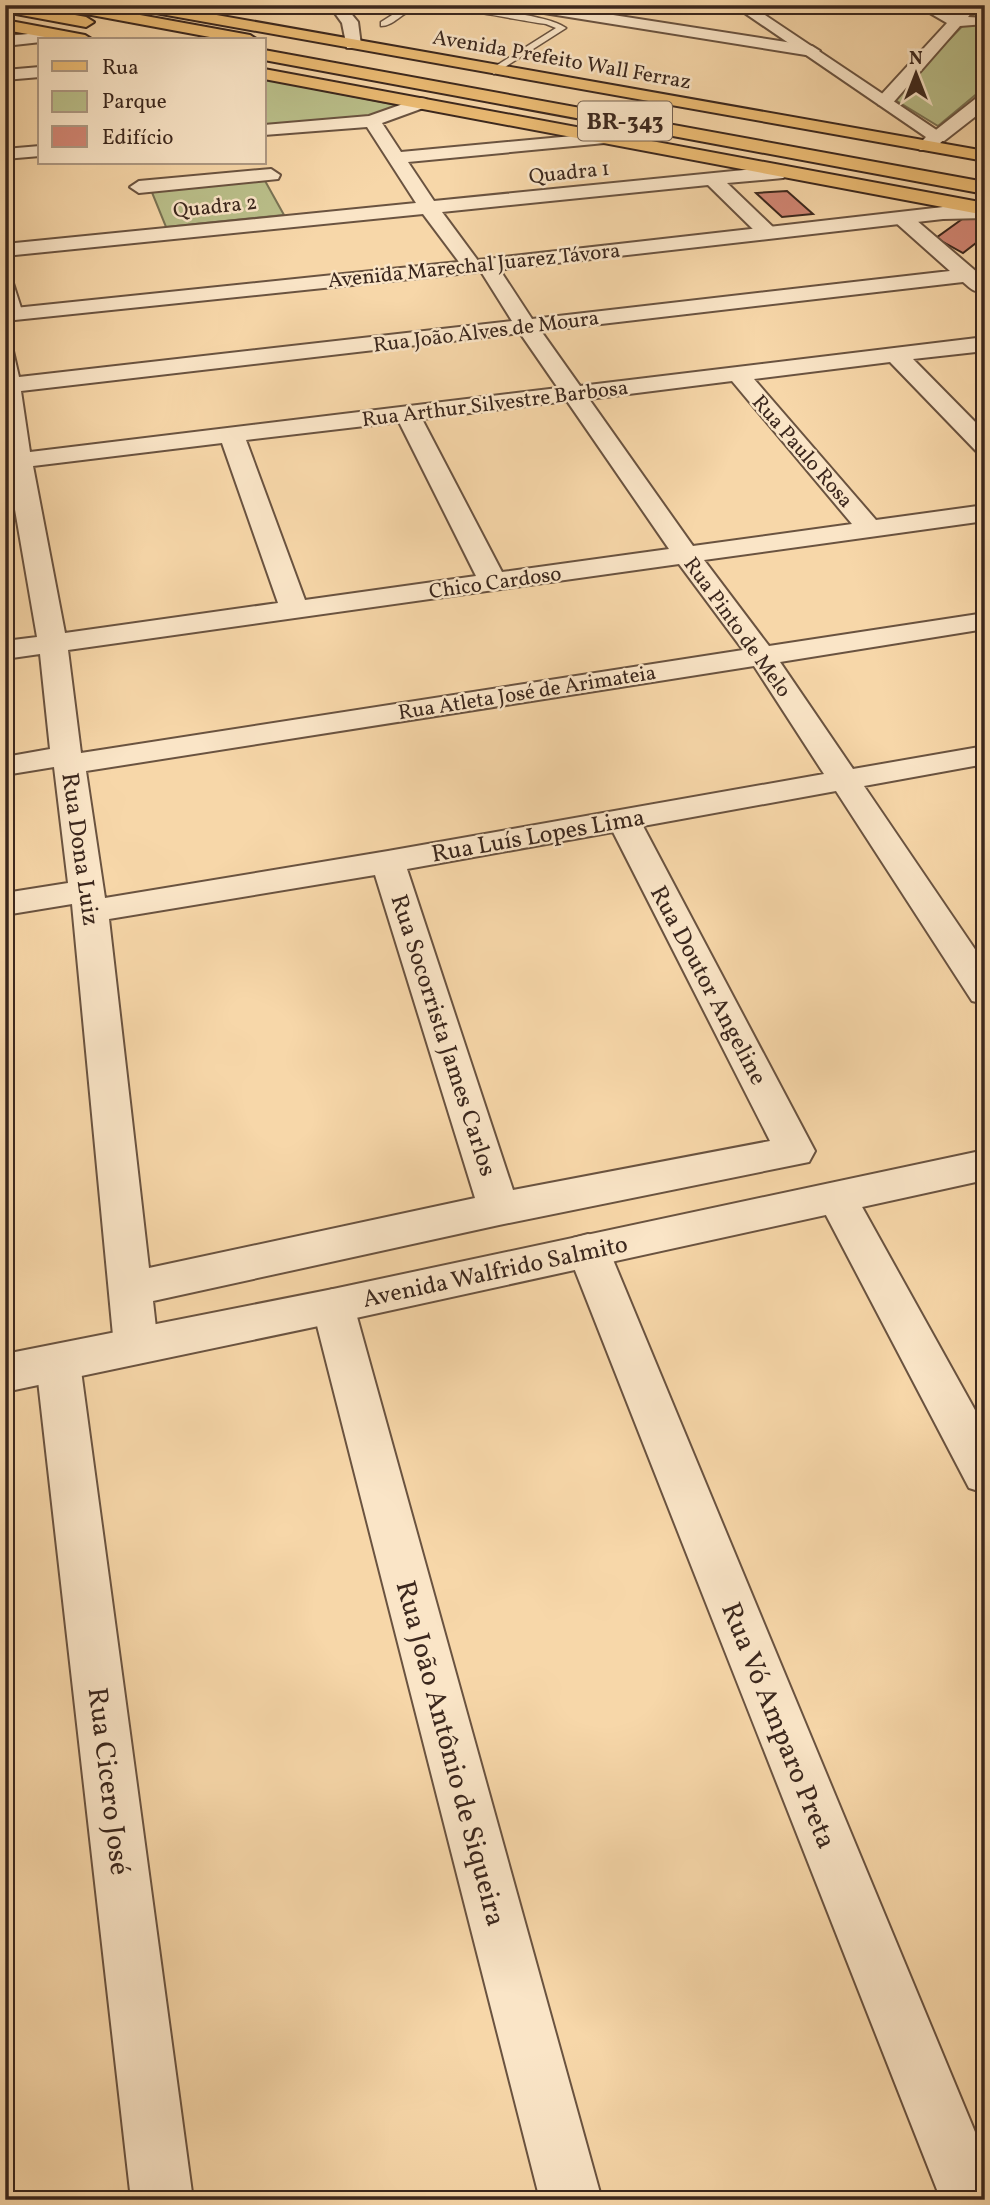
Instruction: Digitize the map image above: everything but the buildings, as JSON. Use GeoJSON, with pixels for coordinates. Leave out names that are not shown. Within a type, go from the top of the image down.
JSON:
{"type":"FeatureCollection","features":[{"type":"Feature","properties":{"kind":"main road"},"geometry":{"type":"LineString","coordinates":[[59,5],[239,38]]}},
{"type":"Feature","properties":{"kind":"main road","name":"Avenida Prefeito Wall Ferraz"},"geometry":{"type":"LineString","coordinates":[[133,5],[494,71],[932,141],[985,156]]}},
{"type":"Feature","properties":{"kind":"main road"},"geometry":{"type":"LineString","coordinates":[[5,7],[173,38]]}},
{"type":"Feature","properties":{"kind":"main road"},"geometry":{"type":"LineString","coordinates":[[5,25],[74,38]]}},
{"type":"Feature","properties":{"kind":"main road","name":"Avenida Prefeito Wall Ferraz"},"geometry":{"type":"LineString","coordinates":[[266,43],[985,172]]}},
{"type":"Feature","properties":{"kind":"main road","name":"Avenida Prefeito Wall Ferraz"},"geometry":{"type":"LineString","coordinates":[[266,55],[985,188]]}},
{"type":"Feature","properties":{"kind":"main road"},"geometry":{"type":"LineString","coordinates":[[266,74],[783,172],[947,208]]}},
{"type":"Feature","properties":{"kind":"street"},"geometry":{"type":"LineString","coordinates":[[336,5],[350,22],[353,45]]}},
{"type":"Feature","properties":{"kind":"street"},"geometry":{"type":"LineString","coordinates":[[519,5],[812,51]]}},
{"type":"Feature","properties":{"kind":"street"},"geometry":{"type":"LineString","coordinates":[[740,5],[885,100],[932,141],[985,100]]}},
{"type":"Feature","properties":{"kind":"street"},"geometry":{"type":"LineString","coordinates":[[923,5],[957,22],[985,22]]}},
{"type":"Feature","properties":{"kind":"street"},"geometry":{"type":"LineString","coordinates":[[885,100],[971,5]]}},
{"type":"Feature","properties":{"kind":"street"},"geometry":{"type":"LineString","coordinates":[[40,38],[64,36]]}},
{"type":"Feature","properties":{"kind":"street"},"geometry":{"type":"LineString","coordinates":[[5,41],[38,38]]}},
{"type":"Feature","properties":{"kind":"street"},"geometry":{"type":"LineString","coordinates":[[5,75],[38,72]]}},
{"type":"Feature","properties":{"kind":"street"},"geometry":{"type":"LineString","coordinates":[[266,131],[372,121],[421,103]]}},
{"type":"Feature","properties":{"kind":"street","name":"Rua Pinto de Melo"},"geometry":{"type":"LineString","coordinates":[[372,121],[429,208],[480,266],[527,327],[686,555],[761,655],[985,992]]}},
{"type":"Feature","properties":{"kind":"street"},"geometry":{"type":"LineString","coordinates":[[397,158],[605,138]]}},
{"type":"Feature","properties":{"kind":"street"},"geometry":{"type":"LineString","coordinates":[[5,154],[38,150]]}},
{"type":"Feature","properties":{"kind":"street","name":"Quadra 1"},"geometry":{"type":"LineString","coordinates":[[429,208],[783,172]]}},
{"type":"Feature","properties":{"kind":"street"},"geometry":{"type":"LineString","coordinates":[[158,235],[137,181],[273,180],[293,221]]}},
{"type":"Feature","properties":{"kind":"street"},"geometry":{"type":"LineString","coordinates":[[713,180],[768,233]]}},
{"type":"Feature","properties":{"kind":"street","name":"Quadra 2"},"geometry":{"type":"LineString","coordinates":[[5,250],[429,208]]}},
{"type":"Feature","properties":{"kind":"street","name":"Avenida Marechal Juarez Távora"},"geometry":{"type":"LineString","coordinates":[[8,314],[480,266],[902,218],[947,208],[985,210]]}},
{"type":"Feature","properties":{"kind":"street"},"geometry":{"type":"LineString","coordinates":[[902,218],[985,289]]}},
{"type":"Feature","properties":{"kind":"street","name":"Rua João Alves de Moura"},"geometry":{"type":"LineString","coordinates":[[7,376],[527,327],[968,275]]}},
{"type":"Feature","properties":{"kind":"street"},"geometry":{"type":"LineString","coordinates":[[5,284],[8,314]]}},
{"type":"Feature","properties":{"kind":"street","name":"Rua Arthur Silvestre Barbosa"},"geometry":{"type":"LineString","coordinates":[[12,461],[985,344]]}},
{"type":"Feature","properties":{"kind":"street"},"geometry":{"type":"LineString","coordinates":[[896,355],[985,446]]}},
{"type":"Feature","properties":{"kind":"street","name":"Rua Paulo Rosa"},"geometry":{"type":"LineString","coordinates":[[737,374],[869,528]]}},
{"type":"Feature","properties":{"kind":"street","name":"Rua Dona Luiz"},"geometry":{"type":"LineString","coordinates":[[7,376],[12,461],[53,644],[88,901],[136,1346]]}},
{"type":"Feature","properties":{"kind":"street"},"geometry":{"type":"LineString","coordinates":[[407,413],[493,582]]}},
{"type":"Feature","properties":{"kind":"street"},"geometry":{"type":"LineString","coordinates":[[232,436],[295,611]]}},
{"type":"Feature","properties":{"kind":"street","name":"Chico Cardoso"},"geometry":{"type":"LineString","coordinates":[[5,650],[985,513]]}},
{"type":"Feature","properties":{"kind":"street","name":"Rua Atleta José de Arimateia"},"geometry":{"type":"LineString","coordinates":[[5,765],[68,760],[985,621]]}},
{"type":"Feature","properties":{"kind":"street","name":"Rua Luís Lopes Lima"},"geometry":{"type":"LineString","coordinates":[[5,904],[88,901],[388,862],[985,755]]}},
{"type":"Feature","properties":{"kind":"street","name":"Rua Doutor Angeline"},"geometry":{"type":"LineString","coordinates":[[499,1209],[795,1151],[623,820]]}},
{"type":"Feature","properties":{"kind":"street","name":"Rua Socorrista James Carlos"},"geometry":{"type":"LineString","coordinates":[[388,862],[499,1209]]}},
{"type":"Feature","properties":{"kind":"street","name":"Avenida Walfrido Salmito"},"geometry":{"type":"LineString","coordinates":[[5,1373],[333,1306],[985,1165]]}},
{"type":"Feature","properties":{"kind":"street"},"geometry":{"type":"LineString","coordinates":[[837,1198],[985,1473]]}},
{"type":"Feature","properties":{"kind":"street"},"geometry":{"type":"LineString","coordinates":[[130,1289],[499,1209]]}},
{"type":"Feature","properties":{"kind":"street","name":"Rua Vó Amparo Preta"},"geometry":{"type":"LineString","coordinates":[[588,1250],[972,2200]]}},
{"type":"Feature","properties":{"kind":"street","name":"Rua João Antônio de Siqueira"},"geometry":{"type":"LineString","coordinates":[[333,1306],[571,2200]]}},
{"type":"Feature","properties":{"kind":"street","name":"Rua Cicero José"},"geometry":{"type":"LineString","coordinates":[[58,1363],[162,2200]]}},
{"type":"Feature","properties":{"kind":"lane"},"geometry":{"type":"LineString","coordinates":[[384,24],[411,7],[436,6],[548,22],[562,28],[494,71]]}},
{"type":"Feature","properties":{"kind":"green space"},"geometry":{"type":"Polygon","coordinates":[[[983,5],[985,87],[938,126],[892,98],[983,5]]]}},
{"type":"Feature","properties":{"kind":"green space"},"geometry":{"type":"Polygon","coordinates":[[[266,79],[402,106],[369,117],[266,127],[266,79]]]}},
{"type":"Feature","properties":{"kind":"green space"},"geometry":{"type":"Polygon","coordinates":[[[264,179],[284,215],[166,227],[151,190],[264,179]]]}}]}
